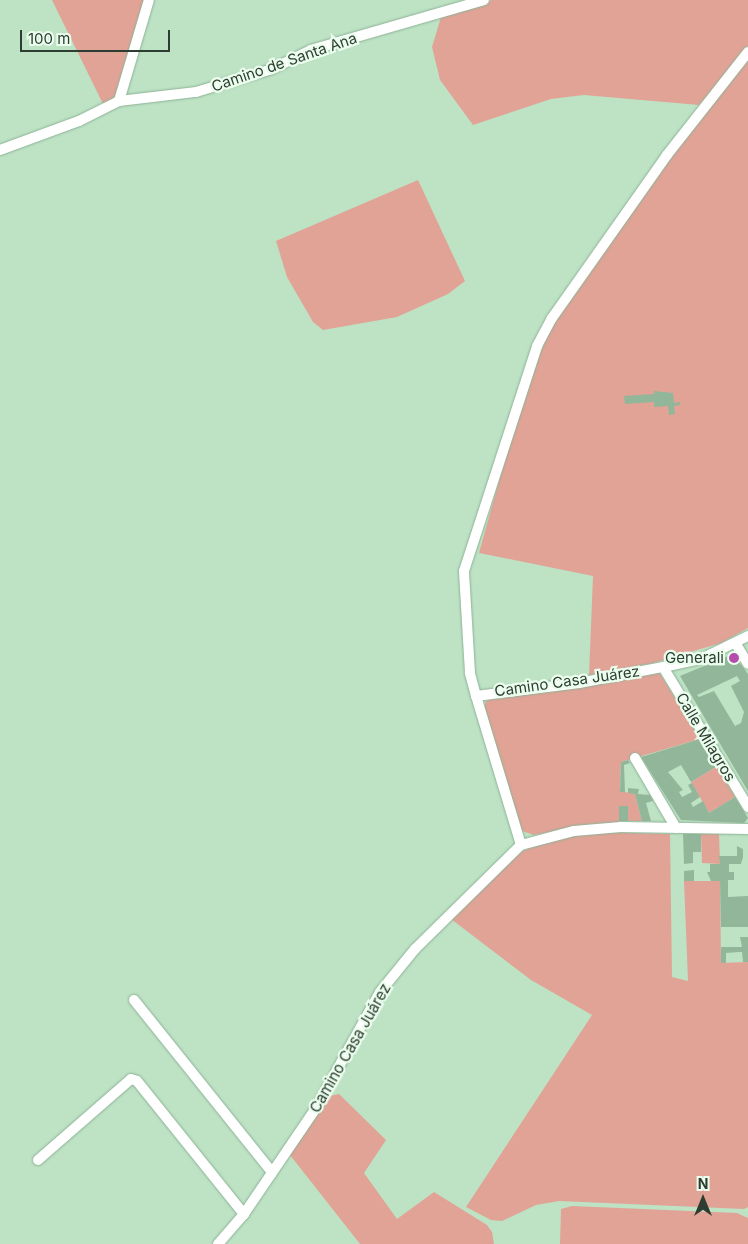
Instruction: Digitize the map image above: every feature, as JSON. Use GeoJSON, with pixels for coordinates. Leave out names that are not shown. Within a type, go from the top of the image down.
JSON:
{"type":"FeatureCollection","features":[{"type":"Feature","properties":{"kind":"street"},"geometry":{"type":"LineString","coordinates":[[119,101],[149,0]]}},
{"type":"Feature","properties":{"kind":"street","name":"Camino de Santa Ana"},"geometry":{"type":"LineString","coordinates":[[0,150],[79,121],[119,101],[196,92],[272,69],[311,50],[484,0]]}},
{"type":"Feature","properties":{"kind":"street"},"geometry":{"type":"LineString","coordinates":[[476,696],[470,673],[464,571],[537,346],[552,318],[677,141],[748,52]]}},
{"type":"Feature","properties":{"kind":"street","name":"Camino Casa Juárez"},"geometry":{"type":"LineString","coordinates":[[218,1244],[244,1214],[316,1108],[380,992],[415,949],[521,844],[476,696],[579,683],[663,667],[701,658],[736,644],[748,636]]}},
{"type":"Feature","properties":{"kind":"street"},"geometry":{"type":"LineString","coordinates":[[736,644],[748,664]]}},
{"type":"Feature","properties":{"kind":"street","name":"Calle Milagros"},"geometry":{"type":"LineString","coordinates":[[663,667],[748,807]]}},
{"type":"Feature","properties":{"kind":"street"},"geometry":{"type":"LineString","coordinates":[[635,758],[676,828]]}},
{"type":"Feature","properties":{"kind":"street"},"geometry":{"type":"LineString","coordinates":[[521,844],[574,831],[620,827],[748,828]]}},
{"type":"Feature","properties":{"kind":"street"},"geometry":{"type":"LineString","coordinates":[[134,1000],[272,1172]]}},
{"type":"Feature","properties":{"kind":"street"},"geometry":{"type":"LineString","coordinates":[[38,1160],[131,1079],[137,1081],[244,1214]]}},
{"type":"Feature","properties":{"kind":"shaded area"},"geometry":{"type":"Polygon","coordinates":[[[52,0],[144,0],[116,95],[104,106],[52,0]]]}},
{"type":"Feature","properties":{"kind":"shaded area"},"geometry":{"type":"Polygon","coordinates":[[[492,0],[748,0],[748,49],[699,105],[584,95],[551,99],[473,125],[440,80],[432,47],[441,17],[492,0]]]}},
{"type":"Feature","properties":{"kind":"shaded area"},"geometry":{"type":"Polygon","coordinates":[[[748,55],[748,628],[721,643],[653,663],[589,675],[593,576],[479,553],[521,402],[550,329],[669,155],[748,55]]]}},
{"type":"Feature","properties":{"kind":"shaded area"},"geometry":{"type":"Polygon","coordinates":[[[418,180],[465,281],[448,294],[397,317],[323,330],[313,322],[287,277],[276,241],[418,180]]]}},
{"type":"Feature","properties":{"kind":"shaded area"},"geometry":{"type":"Polygon","coordinates":[[[659,672],[700,739],[621,762],[620,791],[635,794],[642,821],[628,821],[628,806],[620,806],[619,823],[590,824],[534,835],[522,831],[484,707],[486,701],[495,697],[659,672]]]}},
{"type":"Feature","properties":{"kind":"shaded area"},"geometry":{"type":"Polygon","coordinates":[[[717,766],[735,797],[709,813],[691,782],[717,766]]]}},
{"type":"Feature","properties":{"kind":"shaded area"},"geometry":{"type":"Polygon","coordinates":[[[595,832],[670,834],[672,977],[688,981],[684,881],[720,881],[721,963],[748,962],[748,1207],[744,1209],[559,1201],[536,1205],[502,1221],[491,1220],[466,1207],[592,1015],[531,980],[451,919],[521,852],[540,843],[595,832]]]}},
{"type":"Feature","properties":{"kind":"shaded area"},"geometry":{"type":"Polygon","coordinates":[[[701,834],[719,834],[720,864],[702,863],[701,834]]]}},
{"type":"Feature","properties":{"kind":"shaded area"},"geometry":{"type":"Polygon","coordinates":[[[339,1094],[386,1140],[364,1173],[397,1219],[434,1192],[487,1225],[492,1232],[494,1244],[360,1244],[290,1155],[330,1096],[339,1094]]]}},
{"type":"Feature","properties":{"kind":"shaded area"},"geometry":{"type":"Polygon","coordinates":[[[572,1206],[737,1213],[748,1218],[748,1244],[560,1244],[561,1209],[572,1206]]]}},
{"type":"Feature","properties":{"kind":"building"},"geometry":{"type":"Polygon","coordinates":[[[654,391],[673,393],[674,403],[680,402],[680,405],[674,406],[675,414],[669,415],[668,406],[654,407],[654,402],[625,404],[624,396],[654,394],[654,391]]]}},
{"type":"Feature","properties":{"kind":"building"},"geometry":{"type":"Polygon","coordinates":[[[733,654],[748,674],[748,791],[680,676],[733,654]],[[737,676],[697,695],[699,697],[714,691],[735,726],[741,723],[744,712],[731,686],[740,681],[737,676]]]}},
{"type":"Feature","properties":{"kind":"building"},"geometry":{"type":"Polygon","coordinates":[[[700,739],[717,766],[691,782],[681,765],[668,772],[683,790],[679,792],[682,797],[692,792],[688,785],[692,783],[700,797],[691,803],[693,807],[703,801],[709,813],[735,797],[748,818],[744,823],[681,820],[641,757],[700,739]]]}},
{"type":"Feature","properties":{"kind":"building"},"geometry":{"type":"Polygon","coordinates":[[[628,760],[630,763],[624,765],[625,792],[620,792],[621,762],[628,760]]]}},
{"type":"Feature","properties":{"kind":"building"},"geometry":{"type":"Polygon","coordinates":[[[628,788],[639,789],[638,794],[650,795],[653,801],[646,803],[651,821],[642,821],[635,794],[628,793],[628,788]]]}},
{"type":"Feature","properties":{"kind":"building"},"geometry":{"type":"Polygon","coordinates":[[[619,806],[628,806],[628,821],[619,821],[619,806]]]}},
{"type":"Feature","properties":{"kind":"building"},"geometry":{"type":"Polygon","coordinates":[[[683,834],[701,834],[701,852],[693,852],[693,863],[684,864],[683,834]]]}},
{"type":"Feature","properties":{"kind":"building"},"geometry":{"type":"Polygon","coordinates":[[[737,846],[743,849],[743,857],[741,864],[729,864],[729,872],[734,872],[734,880],[728,880],[728,897],[748,896],[748,927],[721,927],[720,881],[711,881],[707,872],[710,872],[710,864],[720,864],[719,856],[737,856],[737,846]]]}},
{"type":"Feature","properties":{"kind":"building"},"geometry":{"type":"Polygon","coordinates":[[[694,870],[694,881],[684,881],[684,871],[694,870]]]}},
{"type":"Feature","properties":{"kind":"building"},"geometry":{"type":"Polygon","coordinates":[[[740,937],[748,937],[748,962],[743,962],[742,952],[739,952],[726,953],[726,963],[721,963],[721,947],[742,947],[740,937]]]}},
{"type":"Feature","properties":{"kind":"place","name":"Generali"},"geometry":{"type":"Point","coordinates":[734,658]}}]}
